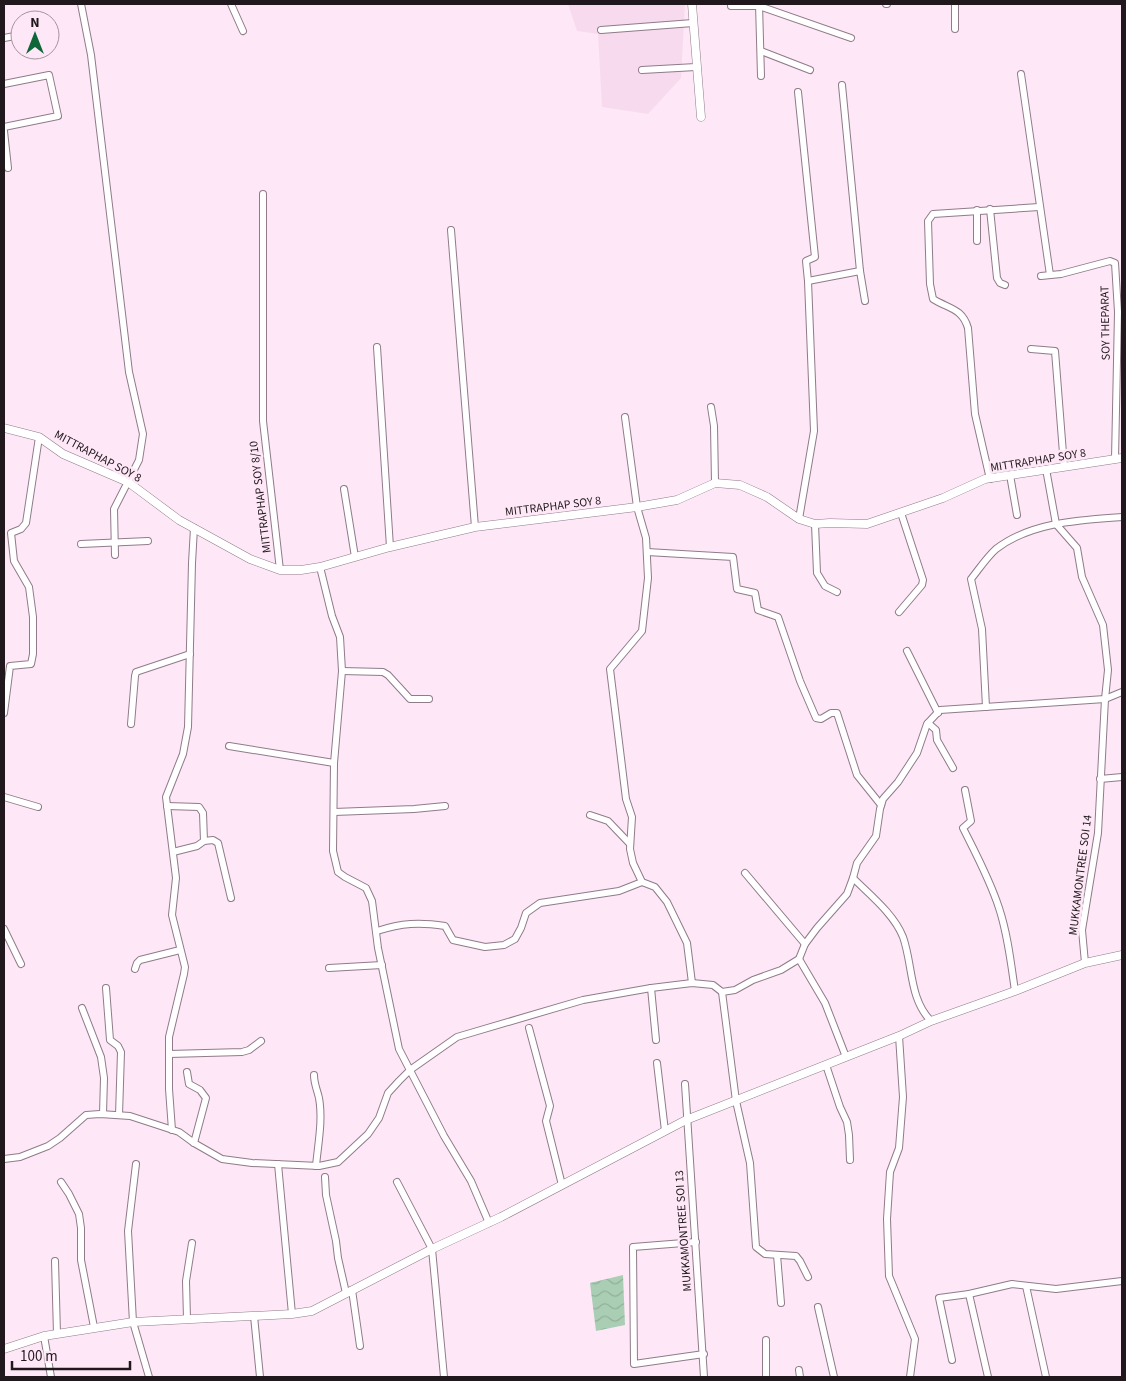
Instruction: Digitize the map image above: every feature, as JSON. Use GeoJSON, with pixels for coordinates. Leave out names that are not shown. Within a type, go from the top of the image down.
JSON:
{"type":"FeatureCollection","features":[{"type":"Feature","properties":{"kind":"street"},"geometry":{"type":"LineString","coordinates":[[81,4],[91,55],[129,372],[143,434],[139,460],[114,509],[115,555]]}},
{"type":"Feature","properties":{"kind":"street"},"geometry":{"type":"LineString","coordinates":[[231,4],[243,31]]}},
{"type":"Feature","properties":{"kind":"street"},"geometry":{"type":"LineString","coordinates":[[692,4],[701,117]]}},
{"type":"Feature","properties":{"kind":"street"},"geometry":{"type":"LineString","coordinates":[[954,29],[955,4]]}},
{"type":"Feature","properties":{"kind":"street"},"geometry":{"type":"LineString","coordinates":[[759,5],[761,76]]}},
{"type":"Feature","properties":{"kind":"street"},"geometry":{"type":"LineString","coordinates":[[731,6],[759,5],[851,38]]}},
{"type":"Feature","properties":{"kind":"street"},"geometry":{"type":"LineString","coordinates":[[601,30],[693,23]]}},
{"type":"Feature","properties":{"kind":"street"},"geometry":{"type":"LineString","coordinates":[[761,51],[810,70]]}},
{"type":"Feature","properties":{"kind":"street"},"geometry":{"type":"LineString","coordinates":[[642,70],[696,67]]}},
{"type":"Feature","properties":{"kind":"street"},"geometry":{"type":"LineString","coordinates":[[1021,74],[1050,275]]}},
{"type":"Feature","properties":{"kind":"street"},"geometry":{"type":"LineString","coordinates":[[4,84],[49,75],[58,116],[4,129],[8,168]]}},
{"type":"Feature","properties":{"kind":"street"},"geometry":{"type":"LineString","coordinates":[[842,85],[860,272],[865,301]]}},
{"type":"Feature","properties":{"kind":"street"},"geometry":{"type":"LineString","coordinates":[[798,92],[815,257],[806,261],[814,431],[799,519]]}},
{"type":"Feature","properties":{"kind":"street","name":"MITTRAPHAP SOY 8/10"},"geometry":{"type":"LineString","coordinates":[[263,194],[263,421],[280,570]]}},
{"type":"Feature","properties":{"kind":"street"},"geometry":{"type":"LineString","coordinates":[[990,478],[978,431],[968,328],[965,318],[960,312],[933,299],[930,284],[928,221],[933,214],[1039,207]]}},
{"type":"Feature","properties":{"kind":"street"},"geometry":{"type":"LineString","coordinates":[[977,210],[977,241]]}},
{"type":"Feature","properties":{"kind":"street"},"geometry":{"type":"LineString","coordinates":[[990,210],[997,278],[1000,283],[1005,285]]}},
{"type":"Feature","properties":{"kind":"street"},"geometry":{"type":"LineString","coordinates":[[451,230],[475,527]]}},
{"type":"Feature","properties":{"kind":"street","name":"SOY THEPARAT"},"geometry":{"type":"LineString","coordinates":[[1041,276],[1110,262],[1115,263],[1118,312],[1119,459]]}},
{"type":"Feature","properties":{"kind":"street"},"geometry":{"type":"LineString","coordinates":[[808,281],[860,272]]}},
{"type":"Feature","properties":{"kind":"street"},"geometry":{"type":"LineString","coordinates":[[377,347],[390,547]]}},
{"type":"Feature","properties":{"kind":"street"},"geometry":{"type":"LineString","coordinates":[[1031,350],[1055,351],[1064,466]]}},
{"type":"Feature","properties":{"kind":"street"},"geometry":{"type":"LineString","coordinates":[[711,407],[714,426],[715,483]]}},
{"type":"Feature","properties":{"kind":"street"},"geometry":{"type":"LineString","coordinates":[[625,417],[637,507],[646,538],[648,578],[642,631],[610,669],[626,798],[632,817],[630,844],[633,863],[642,882]]}},
{"type":"Feature","properties":{"kind":"street","name":"MITTRAPHAP SOY 8"},"geometry":{"type":"LineString","coordinates":[[4,428],[39,437],[63,454],[128,482],[179,520],[250,559],[280,570],[301,570],[320,567],[390,547],[475,527],[637,507],[677,500],[715,483],[740,485],[767,497],[799,519],[814,524],[867,524],[901,514],[990,478],[1119,459]]}},
{"type":"Feature","properties":{"kind":"street"},"geometry":{"type":"LineString","coordinates":[[4,713],[10,666],[30,664],[32,654],[33,617],[29,588],[14,562],[10,533],[21,529],[26,523],[39,437]]}},
{"type":"Feature","properties":{"kind":"street"},"geometry":{"type":"LineString","coordinates":[[1046,469],[1056,524]]}},
{"type":"Feature","properties":{"kind":"street"},"geometry":{"type":"LineString","coordinates":[[1010,475],[1017,515]]}},
{"type":"Feature","properties":{"kind":"street"},"geometry":{"type":"LineString","coordinates":[[344,489],[355,557]]}},
{"type":"Feature","properties":{"kind":"street"},"geometry":{"type":"LineString","coordinates":[[899,612],[922,585],[923,580],[901,514]]}},
{"type":"Feature","properties":{"kind":"street"},"geometry":{"type":"LineString","coordinates":[[986,706],[982,629],[971,579],[996,550],[1022,534],[1056,524],[1122,517]]}},
{"type":"Feature","properties":{"kind":"street"},"geometry":{"type":"LineString","coordinates":[[814,524],[817,573],[825,586],[837,592]]}},
{"type":"Feature","properties":{"kind":"street","name":"MUKKAMONTREE SOI 14"},"geometry":{"type":"LineString","coordinates":[[1056,524],[1077,548],[1082,577],[1103,625],[1108,670],[1098,834],[1082,930],[1085,963]]}},
{"type":"Feature","properties":{"kind":"street"},"geometry":{"type":"LineString","coordinates":[[172,1130],[168,1088],[169,1037],[184,967],[172,915],[176,878],[166,797],[183,754],[188,727],[194,528]]}},
{"type":"Feature","properties":{"kind":"street"},"geometry":{"type":"LineString","coordinates":[[82,544],[148,541]]}},
{"type":"Feature","properties":{"kind":"street"},"geometry":{"type":"LineString","coordinates":[[647,552],[734,557],[737,589],[755,593],[758,610],[778,617],[800,681],[816,718],[821,719],[831,713],[837,713],[857,775],[881,805]]}},
{"type":"Feature","properties":{"kind":"street"},"geometry":{"type":"LineString","coordinates":[[320,567],[332,616],[340,637],[342,671],[334,763],[333,850],[338,872],[345,878],[366,888],[372,901],[382,965],[399,1049],[444,1136],[471,1181],[489,1223]]}},
{"type":"Feature","properties":{"kind":"street"},"geometry":{"type":"LineString","coordinates":[[907,651],[938,713]]}},
{"type":"Feature","properties":{"kind":"street"},"geometry":{"type":"LineString","coordinates":[[131,724],[136,672],[190,654]]}},
{"type":"Feature","properties":{"kind":"street"},"geometry":{"type":"LineString","coordinates":[[342,671],[383,672],[410,699],[429,699]]}},
{"type":"Feature","properties":{"kind":"street"},"geometry":{"type":"LineString","coordinates":[[722,992],[735,990],[753,980],[781,970],[799,959],[805,944],[847,894],[857,863],[876,836],[882,799],[898,782],[917,753],[928,723],[940,710],[1105,699],[1122,692]]}},
{"type":"Feature","properties":{"kind":"street"},"geometry":{"type":"LineString","coordinates":[[928,723],[936,730],[937,740],[953,768]]}},
{"type":"Feature","properties":{"kind":"street"},"geometry":{"type":"LineString","coordinates":[[229,746],[334,763]]}},
{"type":"Feature","properties":{"kind":"street"},"geometry":{"type":"LineString","coordinates":[[1100,779],[1122,777]]}},
{"type":"Feature","properties":{"kind":"street"},"geometry":{"type":"LineString","coordinates":[[965,790],[971,821],[963,828],[988,877],[1000,910],[1015,991]]}},
{"type":"Feature","properties":{"kind":"street"},"geometry":{"type":"LineString","coordinates":[[4,797],[38,807]]}},
{"type":"Feature","properties":{"kind":"street"},"geometry":{"type":"LineString","coordinates":[[167,806],[199,807],[202,809],[204,841]]}},
{"type":"Feature","properties":{"kind":"street"},"geometry":{"type":"LineString","coordinates":[[334,812],[445,806]]}},
{"type":"Feature","properties":{"kind":"street"},"geometry":{"type":"LineString","coordinates":[[590,815],[608,821],[630,844]]}},
{"type":"Feature","properties":{"kind":"street"},"geometry":{"type":"LineString","coordinates":[[173,852],[197,846],[204,841],[213,840],[218,843],[231,898]]}},
{"type":"Feature","properties":{"kind":"street"},"geometry":{"type":"LineString","coordinates":[[745,874],[805,944]]}},
{"type":"Feature","properties":{"kind":"street"},"geometry":{"type":"LineString","coordinates":[[853,878],[879,903],[902,935],[908,955],[915,996],[931,1021]]}},
{"type":"Feature","properties":{"kind":"street"},"geometry":{"type":"LineString","coordinates":[[377,931],[398,924],[433,924],[445,926],[453,940],[485,947],[504,945],[515,938],[521,928],[526,912],[540,903],[618,891],[642,882],[656,887],[667,902],[687,943],[692,983]]}},
{"type":"Feature","properties":{"kind":"street"},"geometry":{"type":"LineString","coordinates":[[4,929],[21,964]]}},
{"type":"Feature","properties":{"kind":"street"},"geometry":{"type":"LineString","coordinates":[[135,969],[140,960],[180,950]]}},
{"type":"Feature","properties":{"kind":"street"},"geometry":{"type":"LineString","coordinates":[[4,1349],[44,1336],[133,1322],[292,1314],[312,1311],[432,1249],[489,1223],[686,1120],[899,1036],[931,1021],[1015,991],[1085,963],[1122,955]]}},
{"type":"Feature","properties":{"kind":"street"},"geometry":{"type":"LineString","coordinates":[[799,959],[825,1003],[846,1057]]}},
{"type":"Feature","properties":{"kind":"street"},"geometry":{"type":"LineString","coordinates":[[329,968],[382,965]]}},
{"type":"Feature","properties":{"kind":"street"},"geometry":{"type":"LineString","coordinates":[[4,1159],[20,1157],[48,1146],[86,1115],[103,1114],[130,1116],[179,1132],[222,1159],[316,1166],[338,1162],[368,1134],[379,1118],[388,1093],[410,1070],[457,1037],[583,1000],[692,983],[713,985],[722,992],[736,1101],[750,1163],[756,1247],[765,1254],[796,1256],[808,1277]]}},
{"type":"Feature","properties":{"kind":"street"},"geometry":{"type":"LineString","coordinates":[[106,988],[110,1040],[120,1048],[121,1052],[119,1115]]}},
{"type":"Feature","properties":{"kind":"street"},"geometry":{"type":"LineString","coordinates":[[652,988],[656,1040]]}},
{"type":"Feature","properties":{"kind":"street"},"geometry":{"type":"LineString","coordinates":[[82,1008],[101,1057],[104,1078],[103,1114]]}},
{"type":"Feature","properties":{"kind":"street"},"geometry":{"type":"LineString","coordinates":[[529,1028],[550,1106],[546,1121],[562,1185]]}},
{"type":"Feature","properties":{"kind":"street"},"geometry":{"type":"LineString","coordinates":[[899,1036],[903,1097],[899,1148],[890,1172],[888,1219],[889,1276],[915,1339],[910,1377]]}},
{"type":"Feature","properties":{"kind":"street"},"geometry":{"type":"LineString","coordinates":[[168,1054],[242,1052],[249,1050],[261,1040]]}},
{"type":"Feature","properties":{"kind":"street"},"geometry":{"type":"LineString","coordinates":[[657,1062],[665,1131]]}},
{"type":"Feature","properties":{"kind":"street"},"geometry":{"type":"LineString","coordinates":[[826,1065],[847,1122],[850,1160]]}},
{"type":"Feature","properties":{"kind":"street"},"geometry":{"type":"LineString","coordinates":[[187,1072],[189,1084],[200,1090],[206,1098],[194,1143]]}},
{"type":"Feature","properties":{"kind":"street"},"geometry":{"type":"LineString","coordinates":[[314,1075],[314,1083],[319,1097],[320,1126],[316,1166]]}},
{"type":"Feature","properties":{"kind":"street","name":"MUKKAMONTREE SOI 13"},"geometry":{"type":"LineString","coordinates":[[685,1084],[704,1377]]}},
{"type":"Feature","properties":{"kind":"street"},"geometry":{"type":"LineString","coordinates":[[136,1164],[128,1231],[133,1322],[149,1377]]}},
{"type":"Feature","properties":{"kind":"street"},"geometry":{"type":"LineString","coordinates":[[278,1164],[292,1314]]}},
{"type":"Feature","properties":{"kind":"street"},"geometry":{"type":"LineString","coordinates":[[325,1177],[326,1195],[338,1258],[349,1291],[360,1346]]}},
{"type":"Feature","properties":{"kind":"street"},"geometry":{"type":"LineString","coordinates":[[61,1182],[79,1214],[81,1260],[94,1327]]}},
{"type":"Feature","properties":{"kind":"street"},"geometry":{"type":"LineString","coordinates":[[397,1182],[432,1249],[444,1377]]}},
{"type":"Feature","properties":{"kind":"street"},"geometry":{"type":"LineString","coordinates":[[696,1242],[633,1247],[634,1364],[704,1354]]}},
{"type":"Feature","properties":{"kind":"street"},"geometry":{"type":"LineString","coordinates":[[187,1319],[186,1281],[192,1243]]}},
{"type":"Feature","properties":{"kind":"street"},"geometry":{"type":"LineString","coordinates":[[777,1256],[781,1303]]}},
{"type":"Feature","properties":{"kind":"street"},"geometry":{"type":"LineString","coordinates":[[55,1261],[57,1334]]}},
{"type":"Feature","properties":{"kind":"street"},"geometry":{"type":"LineString","coordinates":[[952,1360],[939,1298],[969,1294],[1012,1284],[1056,1289],[1122,1281]]}},
{"type":"Feature","properties":{"kind":"street"},"geometry":{"type":"LineString","coordinates":[[1026,1286],[1046,1377]]}},
{"type":"Feature","properties":{"kind":"street"},"geometry":{"type":"LineString","coordinates":[[969,1294],[988,1377]]}},
{"type":"Feature","properties":{"kind":"street"},"geometry":{"type":"LineString","coordinates":[[818,1307],[834,1377]]}},
{"type":"Feature","properties":{"kind":"street"},"geometry":{"type":"LineString","coordinates":[[254,1316],[260,1377]]}},
{"type":"Feature","properties":{"kind":"street"},"geometry":{"type":"LineString","coordinates":[[44,1336],[51,1377]]}},
{"type":"Feature","properties":{"kind":"street"},"geometry":{"type":"LineString","coordinates":[[766,1340],[766,1377]]}},
{"type":"Feature","properties":{"kind":"street"},"geometry":{"type":"LineString","coordinates":[[799,1370],[800,1377]]}},
{"type":"Feature","properties":{"kind":"shaded area"},"geometry":{"type":"Polygon","coordinates":[[[568,4],[685,4],[681,78],[648,114],[602,107],[598,34],[577,31],[568,4]]]}},
{"type":"Feature","properties":{"kind":"water"},"geometry":{"type":"Polygon","coordinates":[[[623,1275],[625,1325],[596,1331],[590,1283],[623,1275]]]}}]}
